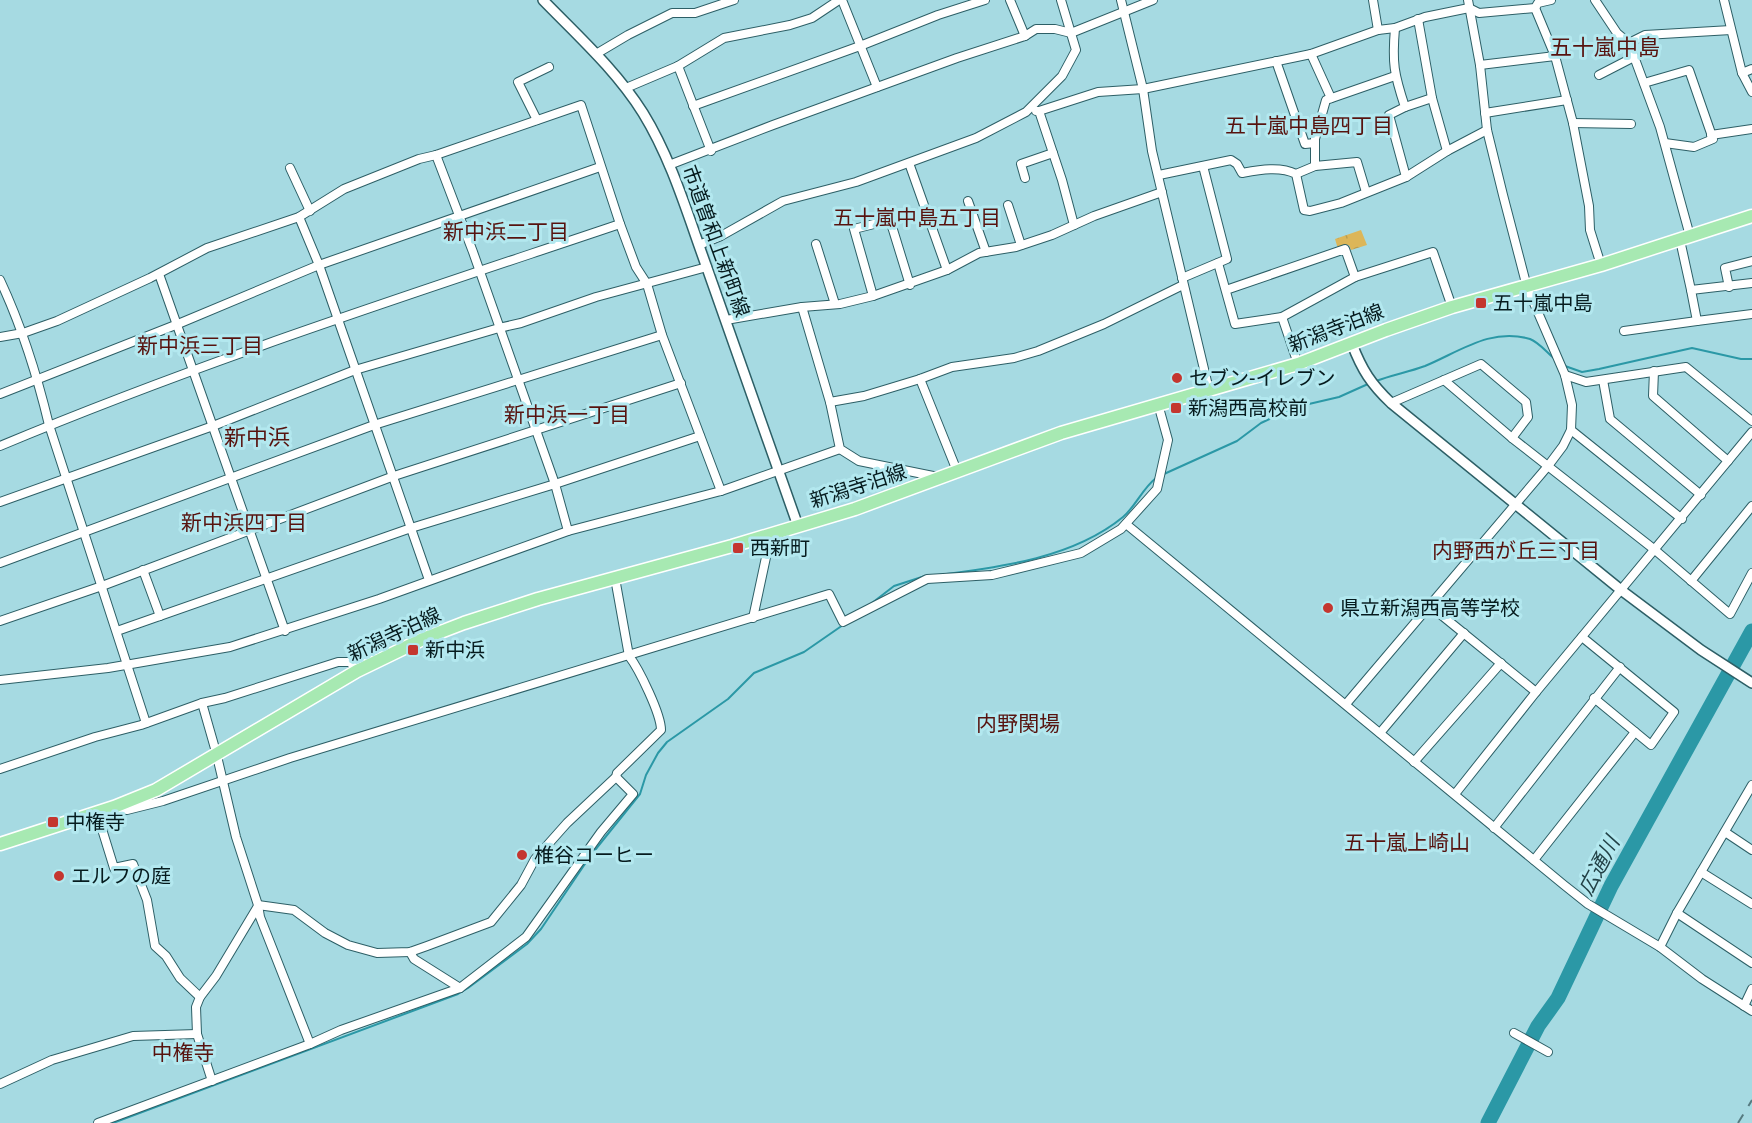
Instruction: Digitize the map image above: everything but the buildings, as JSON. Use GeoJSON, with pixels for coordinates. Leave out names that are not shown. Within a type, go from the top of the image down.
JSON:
{"type":"FeatureCollection","features":[{"type":"Feature","properties":{"kind":"main road","name":"新潟寺泊線"},"geometry":{"type":"LineString","coordinates":[[0,843],[97,813],[156,790],[357,671],[425,638],[464,623],[538,599],[855,509],[1061,433],[1298,364],[1452,307],[1600,265],[1752,216]]}},
{"type":"Feature","properties":{"kind":"street","name":"市道曽和上新町線"},"geometry":{"type":"LineString","coordinates":[[543,0],[626,88],[643,113],[669,165],[798,526]]}},
{"type":"Feature","properties":{"kind":"street"},"geometry":{"type":"LineString","coordinates":[[596,54],[628,34],[672,14],[695,13],[734,0]]}},
{"type":"Feature","properties":{"kind":"street"},"geometry":{"type":"LineString","coordinates":[[626,88],[678,66],[724,38],[790,25],[812,18],[841,0],[878,87]]}},
{"type":"Feature","properties":{"kind":"street"},"geometry":{"type":"LineString","coordinates":[[693,106],[860,46],[938,15],[985,0]]}},
{"type":"Feature","properties":{"kind":"street"},"geometry":{"type":"LineString","coordinates":[[1010,0],[1025,36]]}},
{"type":"Feature","properties":{"kind":"street"},"geometry":{"type":"LineString","coordinates":[[699,245],[721,236],[783,201],[856,182],[909,164],[976,138],[1026,112],[1062,76],[1076,50],[1060,0]]}},
{"type":"Feature","properties":{"kind":"street"},"geometry":{"type":"LineString","coordinates":[[1121,0],[1143,89],[1152,151],[1209,390]]}},
{"type":"Feature","properties":{"kind":"street"},"geometry":{"type":"LineString","coordinates":[[669,165],[878,87],[1025,36],[1036,29],[1055,29],[1071,33],[1154,0]]}},
{"type":"Feature","properties":{"kind":"street"},"geometry":{"type":"LineString","coordinates":[[1373,0],[1378,30]]}},
{"type":"Feature","properties":{"kind":"street"},"geometry":{"type":"LineString","coordinates":[[1468,4],[1479,13],[1551,0]]}},
{"type":"Feature","properties":{"kind":"street"},"geometry":{"type":"LineString","coordinates":[[1595,0],[1617,33],[1629,43],[1665,143],[1685,238],[1697,321]]}},
{"type":"Feature","properties":{"kind":"street"},"geometry":{"type":"LineString","coordinates":[[1724,0],[1742,73],[1752,92]]}},
{"type":"Feature","properties":{"kind":"street"},"geometry":{"type":"LineString","coordinates":[[1026,112],[1039,111],[1098,92],[1143,89],[1311,54],[1378,30],[1395,28],[1418,18],[1468,4]]}},
{"type":"Feature","properties":{"kind":"street"},"geometry":{"type":"LineString","coordinates":[[1346,704],[1548,466],[1563,446],[1571,430],[1572,405],[1565,375],[1527,286],[1487,130],[1480,65],[1468,4]]}},
{"type":"Feature","properties":{"kind":"street"},"geometry":{"type":"LineString","coordinates":[[1537,4],[1555,56],[1573,123],[1586,188],[1590,230],[1600,265]]}},
{"type":"Feature","properties":{"kind":"street"},"geometry":{"type":"LineString","coordinates":[[1418,18],[1432,98],[1447,151]]}},
{"type":"Feature","properties":{"kind":"street"},"geometry":{"type":"LineString","coordinates":[[1395,28],[1392,58],[1405,107]]}},
{"type":"Feature","properties":{"kind":"street"},"geometry":{"type":"LineString","coordinates":[[1629,43],[1645,35],[1731,30]]}},
{"type":"Feature","properties":{"kind":"street"},"geometry":{"type":"LineString","coordinates":[[1311,54],[1331,98]]}},
{"type":"Feature","properties":{"kind":"street"},"geometry":{"type":"LineString","coordinates":[[1480,65],[1555,56]]}},
{"type":"Feature","properties":{"kind":"street"},"geometry":{"type":"LineString","coordinates":[[1599,75],[1634,57]]}},
{"type":"Feature","properties":{"kind":"street"},"geometry":{"type":"LineString","coordinates":[[1276,61],[1305,144],[1315,143]]}},
{"type":"Feature","properties":{"kind":"street"},"geometry":{"type":"LineString","coordinates":[[678,66],[711,151]]}},
{"type":"Feature","properties":{"kind":"street"},"geometry":{"type":"LineString","coordinates":[[537,120],[518,82],[549,67]]}},
{"type":"Feature","properties":{"kind":"street"},"geometry":{"type":"LineString","coordinates":[[1742,73],[1752,69]]}},
{"type":"Feature","properties":{"kind":"street"},"geometry":{"type":"LineString","coordinates":[[1644,83],[1689,70],[1713,139],[1694,147],[1665,143]]}},
{"type":"Feature","properties":{"kind":"street"},"geometry":{"type":"LineString","coordinates":[[1315,166],[1315,143],[1326,100],[1395,76]]}},
{"type":"Feature","properties":{"kind":"street"},"geometry":{"type":"LineString","coordinates":[[1406,177],[1389,115],[1432,98]]}},
{"type":"Feature","properties":{"kind":"street"},"geometry":{"type":"LineString","coordinates":[[1485,113],[1567,100]]}},
{"type":"Feature","properties":{"kind":"street"},"geometry":{"type":"LineString","coordinates":[[0,337],[23,333],[57,321],[159,274],[207,248],[299,217],[344,189],[419,159],[580,105],[620,224],[636,267],[647,284],[662,335],[720,491]]}},
{"type":"Feature","properties":{"kind":"street"},"geometry":{"type":"LineString","coordinates":[[1039,111],[1074,225]]}},
{"type":"Feature","properties":{"kind":"street"},"geometry":{"type":"LineString","coordinates":[[1573,123],[1631,124]]}},
{"type":"Feature","properties":{"kind":"street"},"geometry":{"type":"LineString","coordinates":[[1711,135],[1752,129]]}},
{"type":"Feature","properties":{"kind":"street"},"geometry":{"type":"LineString","coordinates":[[1296,174],[1304,210],[1310,212],[1341,203],[1406,177],[1447,151],[1487,130]]}},
{"type":"Feature","properties":{"kind":"street"},"geometry":{"type":"LineString","coordinates":[[1025,178],[1021,164],[1053,153]]}},
{"type":"Feature","properties":{"kind":"street"},"geometry":{"type":"LineString","coordinates":[[436,155],[480,271],[555,484],[568,531]]}},
{"type":"Feature","properties":{"kind":"street"},"geometry":{"type":"LineString","coordinates":[[1159,175],[1231,160],[1237,164],[1242,173],[1277,170],[1296,174],[1315,166],[1357,162],[1366,192]]}},
{"type":"Feature","properties":{"kind":"street"},"geometry":{"type":"LineString","coordinates":[[909,164],[947,270]]}},
{"type":"Feature","properties":{"kind":"street"},"geometry":{"type":"LineString","coordinates":[[830,402],[864,396],[952,367],[1014,358],[1038,351],[1104,324],[1227,259],[1203,166]]}},
{"type":"Feature","properties":{"kind":"street"},"geometry":{"type":"LineString","coordinates":[[0,394],[178,324],[319,265],[600,167]]}},
{"type":"Feature","properties":{"kind":"street"},"geometry":{"type":"LineString","coordinates":[[290,168],[310,211]]}},
{"type":"Feature","properties":{"kind":"street"},"geometry":{"type":"LineString","coordinates":[[726,320],[873,296],[910,285],[980,253],[1021,245],[1052,235],[1162,192]]}},
{"type":"Feature","properties":{"kind":"street"},"geometry":{"type":"LineString","coordinates":[[968,201],[986,252]]}},
{"type":"Feature","properties":{"kind":"street"},"geometry":{"type":"LineString","coordinates":[[1008,205],[1021,245]]}},
{"type":"Feature","properties":{"kind":"street"},"geometry":{"type":"LineString","coordinates":[[299,217],[319,265],[429,580]]}},
{"type":"Feature","properties":{"kind":"street"},"geometry":{"type":"LineString","coordinates":[[873,296],[855,229],[890,220],[910,285]]}},
{"type":"Feature","properties":{"kind":"street"},"geometry":{"type":"LineString","coordinates":[[0,446],[49,425],[337,318],[620,224]]}},
{"type":"Feature","properties":{"kind":"street"},"geometry":{"type":"LineString","coordinates":[[816,244],[835,304]]}},
{"type":"Feature","properties":{"kind":"street"},"geometry":{"type":"LineString","coordinates":[[1226,290],[1345,249],[1355,277]]}},
{"type":"Feature","properties":{"kind":"street"},"geometry":{"type":"LineString","coordinates":[[1218,263],[1235,324],[1282,317],[1355,277],[1433,252],[1452,307]]}},
{"type":"Feature","properties":{"kind":"street"},"geometry":{"type":"LineString","coordinates":[[1729,287],[1725,268],[1752,261]]}},
{"type":"Feature","properties":{"kind":"street"},"geometry":{"type":"LineString","coordinates":[[0,502],[213,426],[355,370],[521,323],[596,297],[706,267]]}},
{"type":"Feature","properties":{"kind":"street"},"geometry":{"type":"LineString","coordinates":[[159,274],[285,631]]}},
{"type":"Feature","properties":{"kind":"street"},"geometry":{"type":"LineString","coordinates":[[0,280],[23,333],[49,425],[146,723]]}},
{"type":"Feature","properties":{"kind":"street"},"geometry":{"type":"LineString","coordinates":[[1691,290],[1705,287],[1716,289],[1752,283]]}},
{"type":"Feature","properties":{"kind":"street"},"geometry":{"type":"LineString","coordinates":[[802,307],[830,402],[840,449],[859,461],[940,478]]}},
{"type":"Feature","properties":{"kind":"street"},"geometry":{"type":"LineString","coordinates":[[1623,331],[1752,314]]}},
{"type":"Feature","properties":{"kind":"street"},"geometry":{"type":"LineString","coordinates":[[1282,317],[1298,364]]}},
{"type":"Feature","properties":{"kind":"street"},"geometry":{"type":"LineString","coordinates":[[0,563],[374,425],[662,335]]}},
{"type":"Feature","properties":{"kind":"street"},"geometry":{"type":"LineString","coordinates":[[1352,344],[1368,379],[1391,403],[1621,590],[1723,665],[1752,683]]}},
{"type":"Feature","properties":{"kind":"street"},"geometry":{"type":"LineString","coordinates":[[1391,403],[1481,364],[1526,402],[1528,417],[1512,438]]}},
{"type":"Feature","properties":{"kind":"street"},"geometry":{"type":"LineString","coordinates":[[1565,375],[1586,382],[1686,368],[1752,421]]}},
{"type":"Feature","properties":{"kind":"street"},"geometry":{"type":"LineString","coordinates":[[1654,371],[1653,396],[1728,461]]}},
{"type":"Feature","properties":{"kind":"street"},"geometry":{"type":"LineString","coordinates":[[920,379],[957,471]]}},
{"type":"Feature","properties":{"kind":"street"},"geometry":{"type":"LineString","coordinates":[[1444,380],[1512,438],[1655,550],[1730,614],[1752,573]]}},
{"type":"Feature","properties":{"kind":"street"},"geometry":{"type":"LineString","coordinates":[[1603,380],[1610,419],[1701,495]]}},
{"type":"Feature","properties":{"kind":"street"},"geometry":{"type":"LineString","coordinates":[[0,621],[102,586],[394,476],[681,383]]}},
{"type":"Feature","properties":{"kind":"street"},"geometry":{"type":"LineString","coordinates":[[114,807],[127,810],[163,801],[290,758],[830,594],[843,622],[927,579],[992,575],[1081,554],[1121,529],[1157,489],[1168,440],[1158,404]]}},
{"type":"Feature","properties":{"kind":"street"},"geometry":{"type":"LineString","coordinates":[[1571,430],[1682,519]]}},
{"type":"Feature","properties":{"kind":"street"},"geometry":{"type":"LineString","coordinates":[[1455,794],[1536,692],[1752,432]]}},
{"type":"Feature","properties":{"kind":"street"},"geometry":{"type":"LineString","coordinates":[[117,632],[411,528],[700,436]]}},
{"type":"Feature","properties":{"kind":"street"},"geometry":{"type":"LineString","coordinates":[[0,680],[63,675],[230,647],[285,631],[568,531],[720,491],[840,449]]}},
{"type":"Feature","properties":{"kind":"street"},"geometry":{"type":"LineString","coordinates":[[1691,581],[1752,506]]}},
{"type":"Feature","properties":{"kind":"street"},"geometry":{"type":"LineString","coordinates":[[1126,524],[1494,828],[1593,906],[1660,947],[1702,979],[1752,1011]]}},
{"type":"Feature","properties":{"kind":"street"},"geometry":{"type":"LineString","coordinates":[[753,618],[771,534]]}},
{"type":"Feature","properties":{"kind":"street"},"geometry":{"type":"LineString","coordinates":[[143,570],[160,616]]}},
{"type":"Feature","properties":{"kind":"street"},"geometry":{"type":"LineString","coordinates":[[258,905],[294,910],[325,933],[348,945],[377,953],[410,952],[491,921],[521,885],[535,859],[567,823],[661,730],[651,698],[636,665],[629,656],[615,578]]}},
{"type":"Feature","properties":{"kind":"street"},"geometry":{"type":"LineString","coordinates":[[1429,605],[1536,692]]}},
{"type":"Feature","properties":{"kind":"street"},"geometry":{"type":"LineString","coordinates":[[1380,733],[1464,633]]}},
{"type":"Feature","properties":{"kind":"street"},"geometry":{"type":"LineString","coordinates":[[1582,637],[1674,712],[1651,745],[1594,698]]}},
{"type":"Feature","properties":{"kind":"street"},"geometry":{"type":"LineString","coordinates":[[0,769],[202,703],[225,698],[338,662],[350,662],[357,671]]}},
{"type":"Feature","properties":{"kind":"street"},"geometry":{"type":"LineString","coordinates":[[1414,762],[1501,663]]}},
{"type":"Feature","properties":{"kind":"street"},"geometry":{"type":"LineString","coordinates":[[1494,828],[1594,698],[1620,668]]}},
{"type":"Feature","properties":{"kind":"street"},"geometry":{"type":"LineString","coordinates":[[202,703],[236,837],[260,917],[310,1044]]}},
{"type":"Feature","properties":{"kind":"street"},"geometry":{"type":"LineString","coordinates":[[1534,860],[1635,732]]}},
{"type":"Feature","properties":{"kind":"street"},"geometry":{"type":"LineString","coordinates":[[98,1123],[310,1044],[351,1026],[460,988],[526,937],[601,832],[633,794],[616,777]]}},
{"type":"Feature","properties":{"kind":"street"},"geometry":{"type":"LineString","coordinates":[[1660,947],[1701,872],[1749,795],[1752,785]]}},
{"type":"Feature","properties":{"kind":"street"},"geometry":{"type":"LineString","coordinates":[[97,813],[114,868],[133,864],[147,900],[155,946],[166,956],[180,978],[200,997]]}},
{"type":"Feature","properties":{"kind":"street"},"geometry":{"type":"LineString","coordinates":[[1725,832],[1752,850]]}},
{"type":"Feature","properties":{"kind":"street"},"geometry":{"type":"LineString","coordinates":[[1701,872],[1752,904]]}},
{"type":"Feature","properties":{"kind":"street"},"geometry":{"type":"LineString","coordinates":[[212,1080],[197,1034],[196,1007],[258,905]]}},
{"type":"Feature","properties":{"kind":"street"},"geometry":{"type":"LineString","coordinates":[[1677,913],[1752,963]]}},
{"type":"Feature","properties":{"kind":"street"},"geometry":{"type":"LineString","coordinates":[[410,952],[414,959],[460,988]]}},
{"type":"Feature","properties":{"kind":"street"},"geometry":{"type":"LineString","coordinates":[[1744,1006],[1752,989]]}},
{"type":"Feature","properties":{"kind":"street"},"geometry":{"type":"LineString","coordinates":[[0,1084],[52,1060],[133,1036],[197,1034]]}},
{"type":"Feature","properties":{"kind":"street"},"geometry":{"type":"LineString","coordinates":[[1517,1035],[1548,1052]]}},
{"type":"Feature","properties":{"kind":"green space"},"geometry":{"type":"Polygon","coordinates":[[[1361,230],[1367,245],[1351,250],[1349,245],[1338,249],[1335,239],[1361,230]]]}},
{"type":"Feature","properties":{"kind":"waterway"},"geometry":{"type":"LineString","coordinates":[[1376,381],[1425,366],[1476,343],[1502,336],[1530,339],[1555,359]]}},
{"type":"Feature","properties":{"kind":"waterway"},"geometry":{"type":"LineString","coordinates":[[1565,366],[1582,372],[1692,348],[1741,359],[1752,359]]}},
{"type":"Feature","properties":{"kind":"waterway"},"geometry":{"type":"LineString","coordinates":[[1164,474],[1237,441],[1261,423],[1296,407],[1339,397],[1368,384]]}},
{"type":"Feature","properties":{"kind":"waterway"},"geometry":{"type":"LineString","coordinates":[[939,575],[1011,564],[1082,542],[1123,517],[1156,478]]}},
{"type":"Feature","properties":{"kind":"waterway"},"geometry":{"type":"LineString","coordinates":[[872,603],[894,586],[925,576]]}},
{"type":"Feature","properties":{"kind":"waterway"},"geometry":{"type":"LineString","coordinates":[[113,1123],[458,994],[468,988],[527,944],[541,929],[591,855],[640,794],[646,775],[667,742],[728,699],[754,673],[804,652],[843,625]]}},
{"type":"Feature","properties":{"kind":"waterway","name":"広通川"},"geometry":{"type":"LineString","coordinates":[[1488,1123],[1538,1026],[1558,998],[1611,886],[1752,631]]}},
{"type":"Feature","properties":{"kind":"railway"},"geometry":{"type":"LineString","coordinates":[[1738,1123],[1752,1100]]}},
{"type":"Feature","properties":{"kind":"place","name":"五十嵐中島"},"geometry":{"type":"Point","coordinates":[1481,303]}},
{"type":"Feature","properties":{"kind":"place","name":"セブン-イレブン"},"geometry":{"type":"Point","coordinates":[1177,378]}},
{"type":"Feature","properties":{"kind":"place","name":"新潟西高校前"},"geometry":{"type":"Point","coordinates":[1176,408]}},
{"type":"Feature","properties":{"kind":"place","name":"西新町"},"geometry":{"type":"Point","coordinates":[738,548]}},
{"type":"Feature","properties":{"kind":"place","name":"県立新潟西高等学校"},"geometry":{"type":"Point","coordinates":[1328,608]}},
{"type":"Feature","properties":{"kind":"place","name":"新中浜"},"geometry":{"type":"Point","coordinates":[413,650]}},
{"type":"Feature","properties":{"kind":"place","name":"中権寺"},"geometry":{"type":"Point","coordinates":[53,822]}},
{"type":"Feature","properties":{"kind":"place","name":"椎谷コーヒー"},"geometry":{"type":"Point","coordinates":[522,855]}},
{"type":"Feature","properties":{"kind":"place","name":"エルフの庭"},"geometry":{"type":"Point","coordinates":[59,876]}},
{"type":"Feature","properties":{"kind":"district","name":"五十嵐中島"},"geometry":{"type":"Point","coordinates":[1605,47]}},
{"type":"Feature","properties":{"kind":"district","name":"五十嵐中島四丁目"},"geometry":{"type":"Point","coordinates":[1309,126]}},
{"type":"Feature","properties":{"kind":"district","name":"五十嵐中島五丁目"},"geometry":{"type":"Point","coordinates":[917,218]}},
{"type":"Feature","properties":{"kind":"district","name":"新中浜二丁目"},"geometry":{"type":"Point","coordinates":[506,232]}},
{"type":"Feature","properties":{"kind":"district","name":"新中浜三丁目"},"geometry":{"type":"Point","coordinates":[200,346]}},
{"type":"Feature","properties":{"kind":"district","name":"新中浜一丁目"},"geometry":{"type":"Point","coordinates":[567,415]}},
{"type":"Feature","properties":{"kind":"district","name":"新中浜"},"geometry":{"type":"Point","coordinates":[257,437]}},
{"type":"Feature","properties":{"kind":"district","name":"新中浜四丁目"},"geometry":{"type":"Point","coordinates":[244,523]}},
{"type":"Feature","properties":{"kind":"district","name":"内野西が丘三丁目"},"geometry":{"type":"Point","coordinates":[1516,551]}},
{"type":"Feature","properties":{"kind":"district","name":"内野関場"},"geometry":{"type":"Point","coordinates":[1018,724]}},
{"type":"Feature","properties":{"kind":"district","name":"五十嵐上崎山"},"geometry":{"type":"Point","coordinates":[1407,843]}},
{"type":"Feature","properties":{"kind":"district","name":"中権寺"},"geometry":{"type":"Point","coordinates":[183,1053]}}]}
